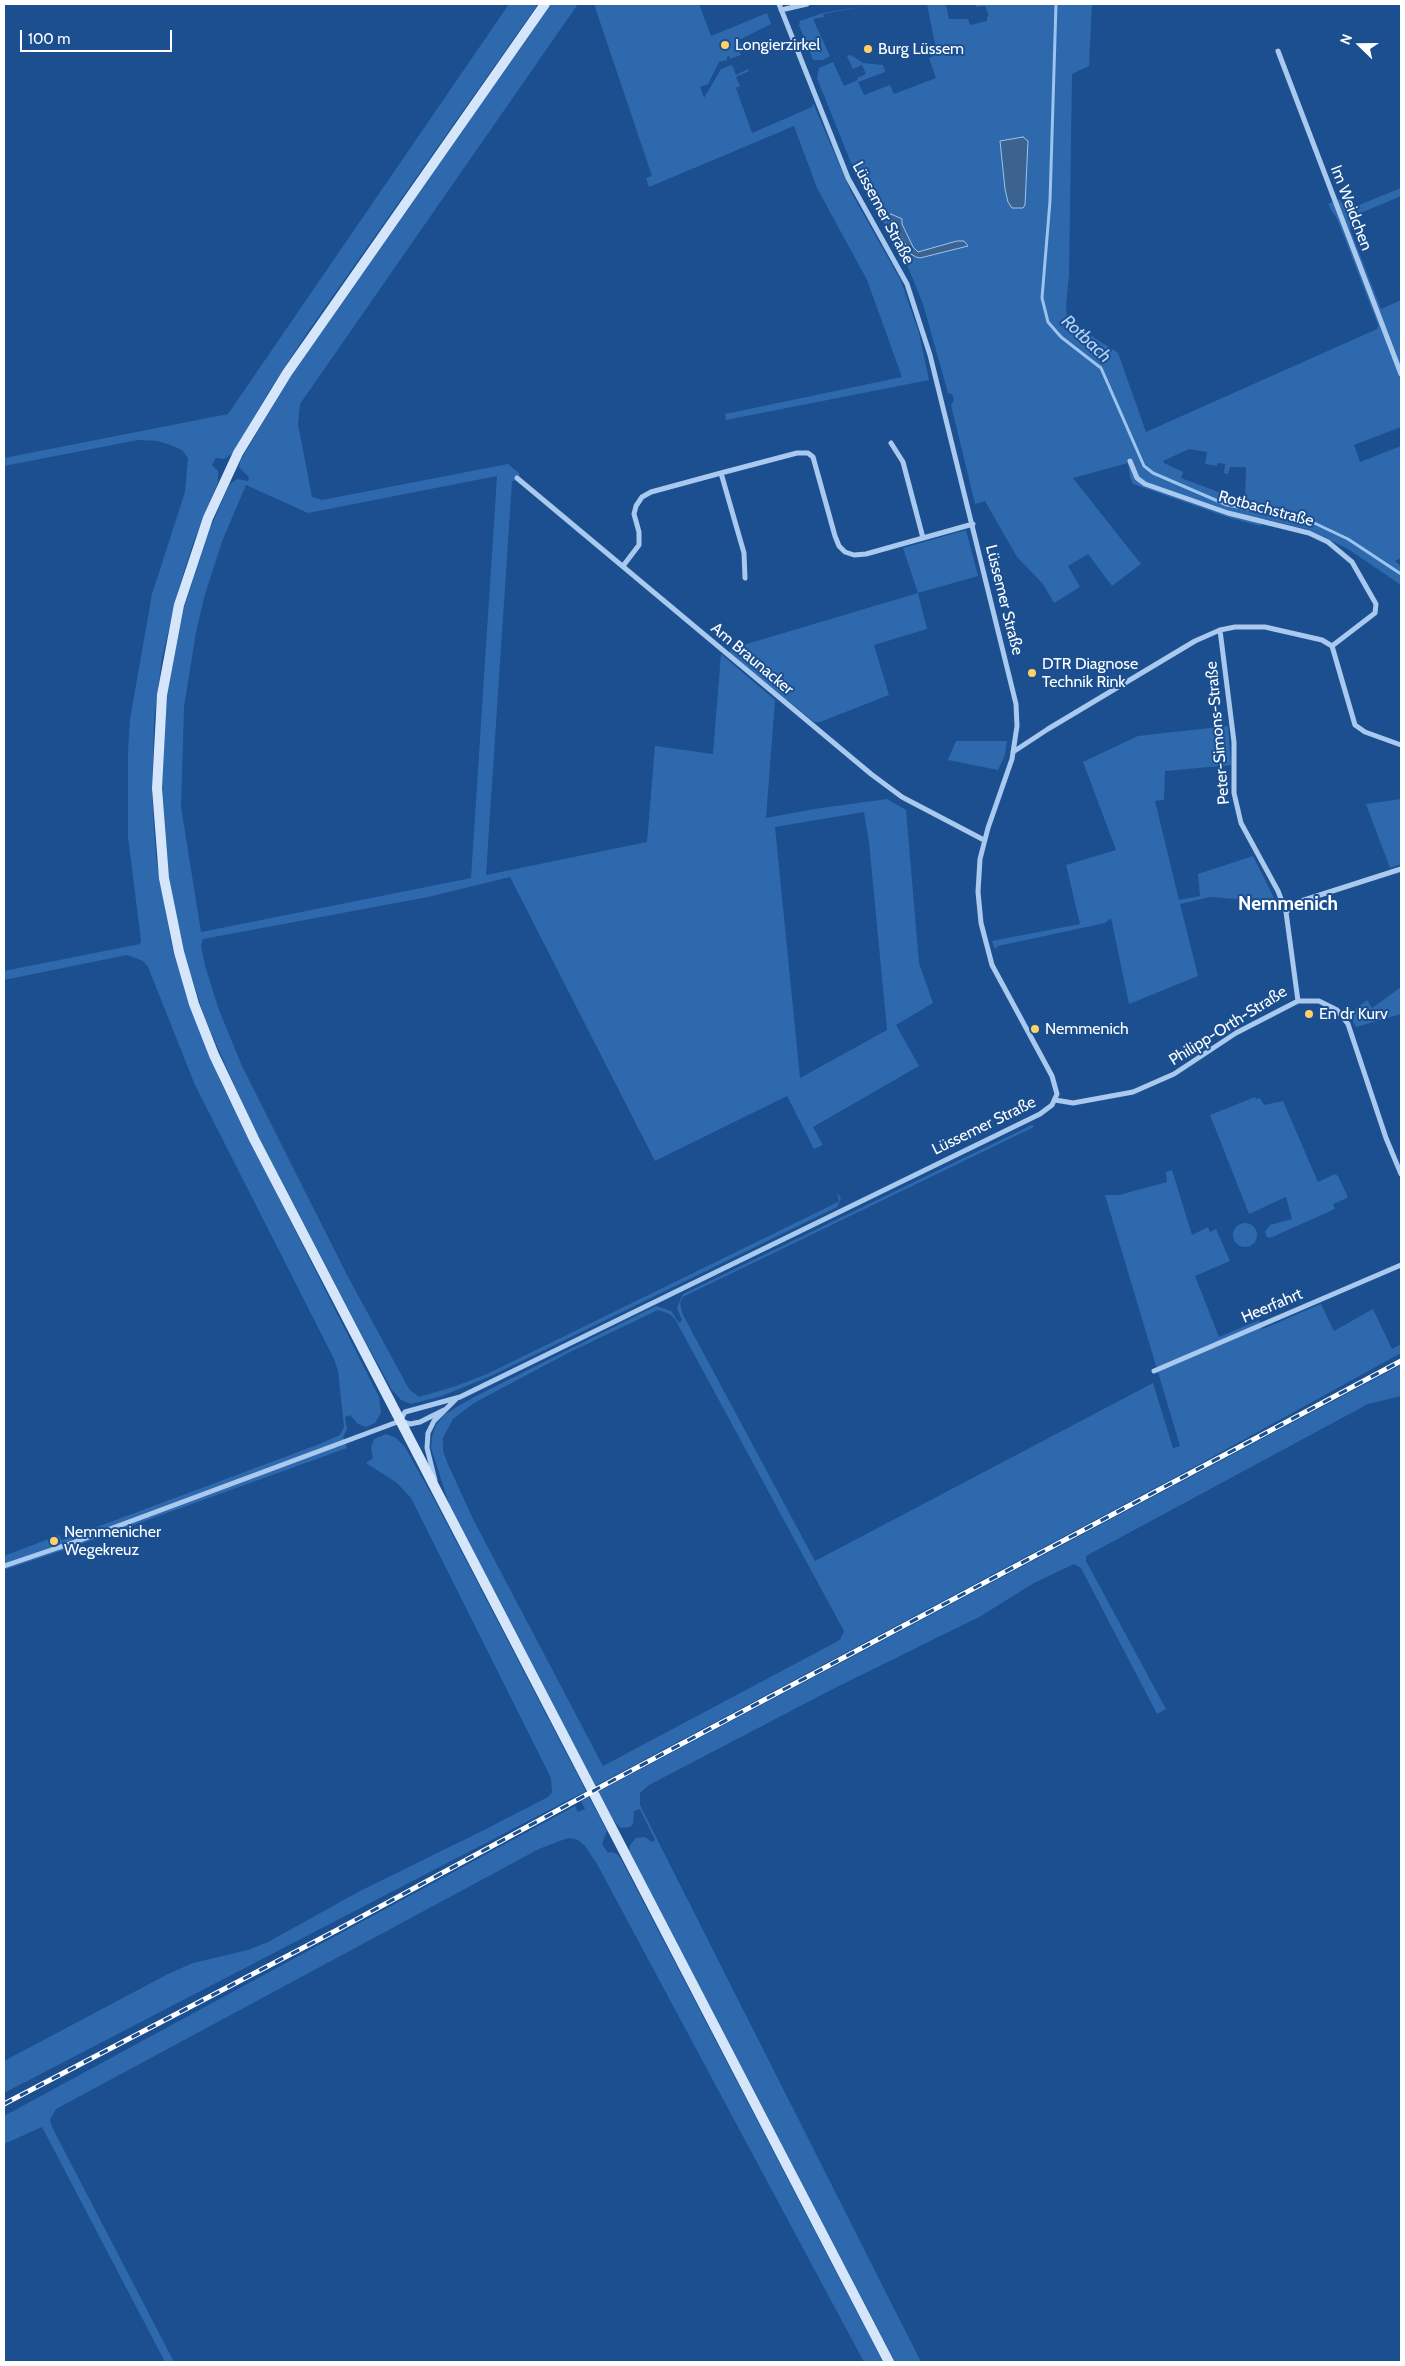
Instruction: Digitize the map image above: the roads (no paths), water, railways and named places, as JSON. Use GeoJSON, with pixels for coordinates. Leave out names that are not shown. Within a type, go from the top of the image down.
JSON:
{"type":"FeatureCollection","features":[{"type":"Feature","properties":{"kind":"street"},"geometry":{"type":"LineString","coordinates":[[544,4],[297,356],[238,453],[208,518],[189,570],[171,641],[160,714],[157,788],[161,860],[174,930],[194,1004],[214,1055],[254,1139],[890,2362]]}},
{"type":"Feature","properties":{"kind":"street","name":"Lüssemer Straße"},"geometry":{"type":"LineString","coordinates":[[460,1397],[1040,1114],[1050,1107],[1055,1100],[1058,1090],[1056,1083],[997,976],[986,946],[981,923],[978,892],[984,840],[1013,752],[1017,726],[1014,693],[930,355],[913,301],[899,268],[848,178],[779,4]]}},
{"type":"Feature","properties":{"kind":"street"},"geometry":{"type":"LineString","coordinates":[[781,10],[807,4]]}},
{"type":"Feature","properties":{"kind":"street","name":"Im Weidchen"},"geometry":{"type":"LineString","coordinates":[[1278,51],[1401,374]]}},
{"type":"Feature","properties":{"kind":"street"},"geometry":{"type":"LineString","coordinates":[[891,442],[903,462],[923,538]]}},
{"type":"Feature","properties":{"kind":"street"},"geometry":{"type":"LineString","coordinates":[[623,566],[639,545],[639,532],[634,514],[636,506],[642,497],[651,492],[798,453],[808,453],[815,460],[837,541],[845,552],[854,555],[866,554],[973,524]]}},
{"type":"Feature","properties":{"kind":"street","name":"Rotbachstraße"},"geometry":{"type":"LineString","coordinates":[[1130,461],[1137,478],[1144,484],[1228,513],[1315,535],[1328,542],[1352,562],[1376,604],[1375,613],[1332,646]]}},
{"type":"Feature","properties":{"kind":"street"},"geometry":{"type":"LineString","coordinates":[[721,473],[744,553],[744,578]]}},
{"type":"Feature","properties":{"kind":"street","name":"Am Braunacker"},"geometry":{"type":"LineString","coordinates":[[517,478],[871,774],[902,797],[984,840]]}},
{"type":"Feature","properties":{"kind":"street"},"geometry":{"type":"LineString","coordinates":[[1013,752],[1048,728],[1195,641],[1220,630],[1244,626],[1265,627],[1322,640],[1332,646],[1355,725],[1365,732],[1401,745]]}},
{"type":"Feature","properties":{"kind":"street","name":"Peter-Simons-Straße"},"geometry":{"type":"LineString","coordinates":[[1220,630],[1234,742],[1234,793],[1241,823],[1278,891],[1286,912]]}},
{"type":"Feature","properties":{"kind":"street"},"geometry":{"type":"LineString","coordinates":[[1286,912],[1298,902],[1401,869]]}},
{"type":"Feature","properties":{"kind":"street","name":"Philipp-Orth-Straße"},"geometry":{"type":"LineString","coordinates":[[1055,1100],[1073,1103],[1133,1092],[1174,1074],[1236,1033],[1298,1001],[1286,912]]}},
{"type":"Feature","properties":{"kind":"street"},"geometry":{"type":"LineString","coordinates":[[1298,1001],[1323,1002],[1337,1010],[1347,1021],[1386,1138],[1401,1174]]}},
{"type":"Feature","properties":{"kind":"street","name":"Heerfahrt"},"geometry":{"type":"LineString","coordinates":[[1154,1372],[1401,1265]]}},
{"type":"Feature","properties":{"kind":"street"},"geometry":{"type":"LineString","coordinates":[[400,1421],[405,1412],[460,1397]]}},
{"type":"Feature","properties":{"kind":"street"},"geometry":{"type":"LineString","coordinates":[[441,1501],[427,1443],[432,1424],[444,1410],[460,1397]]}},
{"type":"Feature","properties":{"kind":"street"},"geometry":{"type":"LineString","coordinates":[[4,1566],[75,1542],[400,1421],[410,1424],[420,1422],[444,1410]]}},
{"type":"Feature","properties":{"kind":"waterway","name":"Rotbach"},"geometry":{"type":"LineString","coordinates":[[1056,4],[1050,201],[1042,298],[1048,322],[1061,337],[1101,368],[1144,466],[1153,473],[1227,505],[1310,521],[1348,539],[1401,574]]}},
{"type":"Feature","properties":{"kind":"railway"},"geometry":{"type":"LineString","coordinates":[[4,2104],[339,1929],[608,1783],[1401,1361]]}},
{"type":"Feature","properties":{"kind":"place","name":"Longierzirkel"},"geometry":{"type":"Point","coordinates":[725,45]}},
{"type":"Feature","properties":{"kind":"place","name":"Burg Lüssem"},"geometry":{"type":"Point","coordinates":[868,49]}},
{"type":"Feature","properties":{"kind":"place","name":"DTR Diagnose Technik Rink"},"geometry":{"type":"Point","coordinates":[1032,673]}},
{"type":"Feature","properties":{"kind":"place","name":"En dr Kurv"},"geometry":{"type":"Point","coordinates":[1309,1014]}},
{"type":"Feature","properties":{"kind":"place","name":"Nemmenich"},"geometry":{"type":"Point","coordinates":[1035,1029]}},
{"type":"Feature","properties":{"kind":"place","name":"Nemmenicher Wegekreuz"},"geometry":{"type":"Point","coordinates":[54,1541]}},
{"type":"Feature","properties":{"kind":"district","name":"Nemmenich"},"geometry":{"type":"Point","coordinates":[1288,904]}}]}
